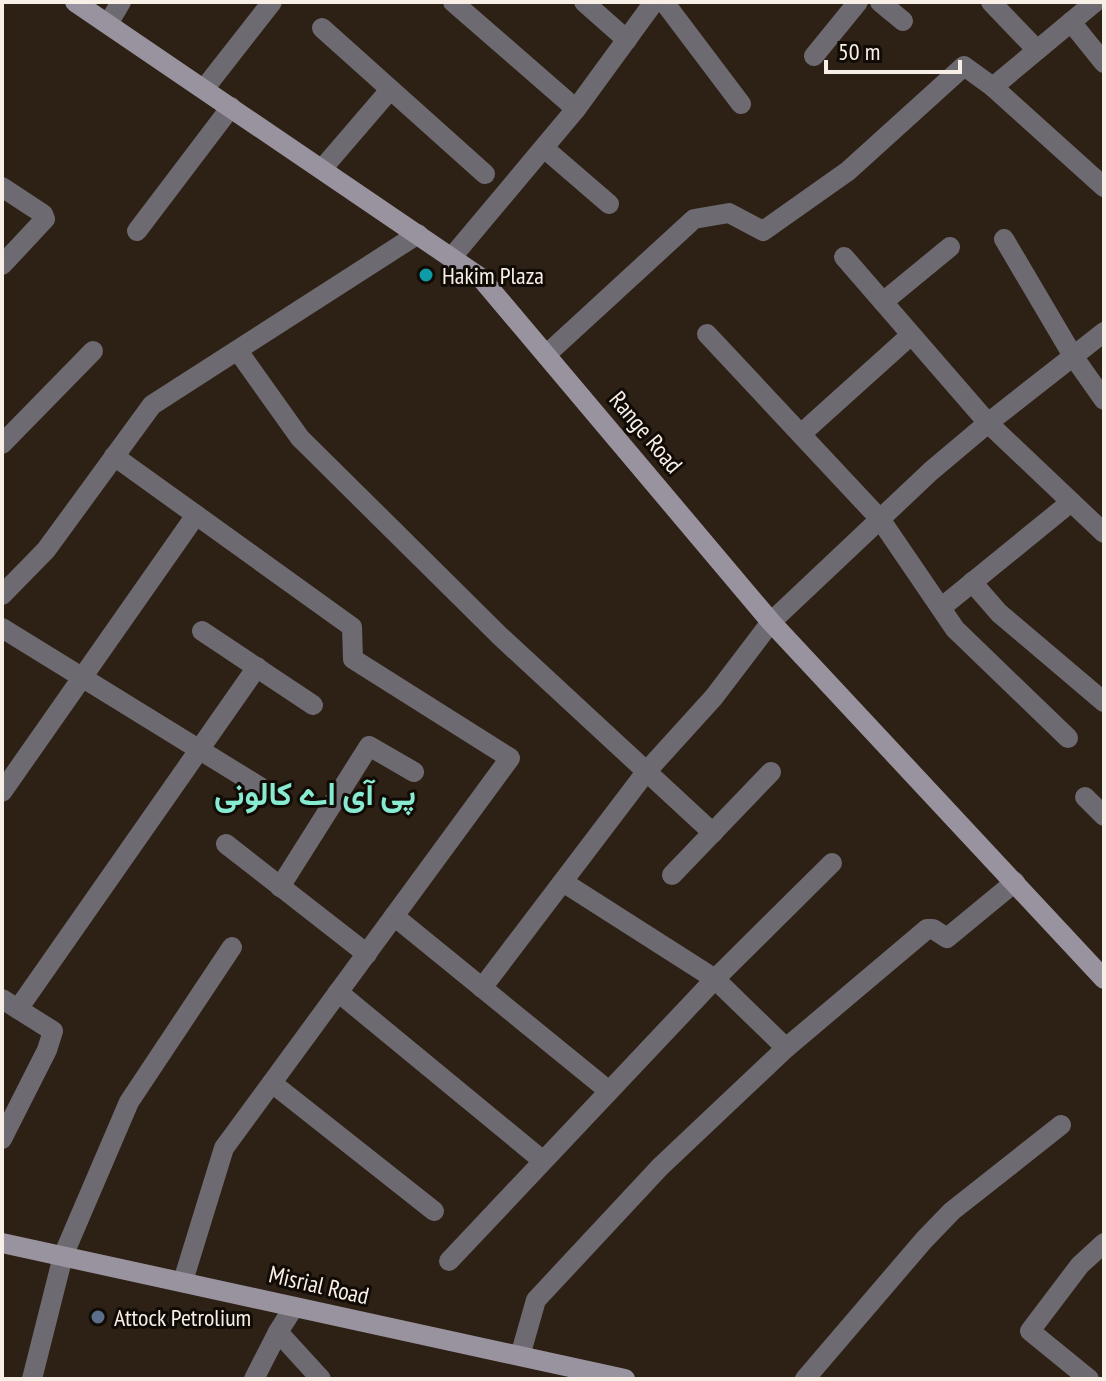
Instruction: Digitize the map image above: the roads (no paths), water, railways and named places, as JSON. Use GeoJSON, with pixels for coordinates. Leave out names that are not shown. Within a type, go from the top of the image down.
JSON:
{"type":"FeatureCollection","features":[{"type":"Feature","properties":{"kind":"main road","name":"Range Road"},"geometry":{"type":"LineString","coordinates":[[75,2],[481,278],[771,622],[1104,979]]}},
{"type":"Feature","properties":{"kind":"main road","name":"Misrial Road"},"geometry":{"type":"LineString","coordinates":[[2,1243],[625,1379]]}},
{"type":"Feature","properties":{"kind":"street"},"geometry":{"type":"LineString","coordinates":[[108,24],[121,2]]}},
{"type":"Feature","properties":{"kind":"street"},"geometry":{"type":"LineString","coordinates":[[204,89],[272,2]]}},
{"type":"Feature","properties":{"kind":"street"},"geometry":{"type":"LineString","coordinates":[[453,2],[576,109]]}},
{"type":"Feature","properties":{"kind":"street"},"geometry":{"type":"LineString","coordinates":[[584,2],[627,40]]}},
{"type":"Feature","properties":{"kind":"street"},"geometry":{"type":"LineString","coordinates":[[452,257],[576,109],[654,2]]}},
{"type":"Feature","properties":{"kind":"street"},"geometry":{"type":"LineString","coordinates":[[664,2],[741,104]]}},
{"type":"Feature","properties":{"kind":"street"},"geometry":{"type":"LineString","coordinates":[[814,56],[858,2]]}},
{"type":"Feature","properties":{"kind":"street"},"geometry":{"type":"LineString","coordinates":[[880,2],[903,21]]}},
{"type":"Feature","properties":{"kind":"street"},"geometry":{"type":"LineString","coordinates":[[991,2],[1037,50]]}},
{"type":"Feature","properties":{"kind":"street"},"geometry":{"type":"LineString","coordinates":[[993,87],[1095,2]]}},
{"type":"Feature","properties":{"kind":"street"},"geometry":{"type":"LineString","coordinates":[[1071,22],[1104,63]]}},
{"type":"Feature","properties":{"kind":"street"},"geometry":{"type":"LineString","coordinates":[[322,28],[485,174]]}},
{"type":"Feature","properties":{"kind":"street"},"geometry":{"type":"LineString","coordinates":[[547,354],[694,219],[729,213],[763,231],[848,171],[964,66],[993,87],[1104,187]]}},
{"type":"Feature","properties":{"kind":"street"},"geometry":{"type":"LineString","coordinates":[[322,169],[389,91]]}},
{"type":"Feature","properties":{"kind":"street"},"geometry":{"type":"LineString","coordinates":[[137,231],[231,107]]}},
{"type":"Feature","properties":{"kind":"street"},"geometry":{"type":"LineString","coordinates":[[544,148],[609,204]]}},
{"type":"Feature","properties":{"kind":"street"},"geometry":{"type":"LineString","coordinates":[[2,187],[43,214],[45,219],[2,265]]}},
{"type":"Feature","properties":{"kind":"street"},"geometry":{"type":"LineString","coordinates":[[2,595],[46,550],[152,405],[418,234]]}},
{"type":"Feature","properties":{"kind":"street"},"geometry":{"type":"LineString","coordinates":[[1004,239],[1073,356],[1104,400]]}},
{"type":"Feature","properties":{"kind":"street"},"geometry":{"type":"LineString","coordinates":[[883,302],[950,247]]}},
{"type":"Feature","properties":{"kind":"street"},"geometry":{"type":"LineString","coordinates":[[844,257],[988,423],[1104,533]]}},
{"type":"Feature","properties":{"kind":"street"},"geometry":{"type":"LineString","coordinates":[[482,988],[646,772],[714,697],[771,622],[988,423],[1104,332]]}},
{"type":"Feature","properties":{"kind":"street"},"geometry":{"type":"LineString","coordinates":[[707,334],[880,519],[955,629],[1068,738]]}},
{"type":"Feature","properties":{"kind":"street"},"geometry":{"type":"LineString","coordinates":[[801,434],[911,335]]}},
{"type":"Feature","properties":{"kind":"street"},"geometry":{"type":"LineString","coordinates":[[2,444],[93,351]]}},
{"type":"Feature","properties":{"kind":"street"},"geometry":{"type":"LineString","coordinates":[[238,351],[300,438],[501,637],[713,833]]}},
{"type":"Feature","properties":{"kind":"street"},"geometry":{"type":"LineString","coordinates":[[114,456],[352,627],[353,659],[510,758],[224,1148],[183,1281]]}},
{"type":"Feature","properties":{"kind":"street"},"geometry":{"type":"LineString","coordinates":[[942,607],[1071,502]]}},
{"type":"Feature","properties":{"kind":"street"},"geometry":{"type":"LineString","coordinates":[[2,792],[196,515]]}},
{"type":"Feature","properties":{"kind":"street"},"geometry":{"type":"LineString","coordinates":[[972,582],[999,613],[1104,702]]}},
{"type":"Feature","properties":{"kind":"street"},"geometry":{"type":"LineString","coordinates":[[2,628],[260,787]]}},
{"type":"Feature","properties":{"kind":"street"},"geometry":{"type":"LineString","coordinates":[[202,631],[313,705]]}},
{"type":"Feature","properties":{"kind":"street"},"geometry":{"type":"LineString","coordinates":[[2,1139],[47,1050],[53,1031],[10,1004],[257,667]]}},
{"type":"Feature","properties":{"kind":"street"},"geometry":{"type":"LineString","coordinates":[[280,887],[369,746],[414,772]]}},
{"type":"Feature","properties":{"kind":"street"},"geometry":{"type":"LineString","coordinates":[[672,875],[771,772]]}},
{"type":"Feature","properties":{"kind":"street"},"geometry":{"type":"LineString","coordinates":[[1085,797],[1104,816]]}},
{"type":"Feature","properties":{"kind":"street"},"geometry":{"type":"LineString","coordinates":[[226,844],[367,954]]}},
{"type":"Feature","properties":{"kind":"street"},"geometry":{"type":"LineString","coordinates":[[449,1261],[715,979],[832,863]]}},
{"type":"Feature","properties":{"kind":"street"},"geometry":{"type":"LineString","coordinates":[[563,882],[715,979],[786,1048]]}},
{"type":"Feature","properties":{"kind":"street"},"geometry":{"type":"LineString","coordinates":[[520,1356],[536,1300],[660,1167],[786,1048],[927,929],[933,929],[947,938],[1015,882]]}},
{"type":"Feature","properties":{"kind":"street"},"geometry":{"type":"LineString","coordinates":[[394,916],[609,1091]]}},
{"type":"Feature","properties":{"kind":"street"},"geometry":{"type":"LineString","coordinates":[[32,1379],[63,1256],[129,1102],[232,947]]}},
{"type":"Feature","properties":{"kind":"street"},"geometry":{"type":"LineString","coordinates":[[338,992],[542,1160]]}},
{"type":"Feature","properties":{"kind":"street"},"geometry":{"type":"LineString","coordinates":[[272,1083],[434,1211]]}},
{"type":"Feature","properties":{"kind":"street"},"geometry":{"type":"LineString","coordinates":[[805,1379],[943,1221],[1061,1125]]}},
{"type":"Feature","properties":{"kind":"street"},"geometry":{"type":"LineString","coordinates":[[1089,1379],[1030,1331],[1080,1265],[1104,1243]]}},
{"type":"Feature","properties":{"kind":"street"},"geometry":{"type":"LineString","coordinates":[[254,1379],[294,1307]]}},
{"type":"Feature","properties":{"kind":"street"},"geometry":{"type":"LineString","coordinates":[[278,1332],[321,1379]]}},
{"type":"Feature","properties":{"kind":"place","name":"Hakim Plaza"},"geometry":{"type":"Point","coordinates":[426,275]}},
{"type":"Feature","properties":{"kind":"place","name":"Attock Petrolium"},"geometry":{"type":"Point","coordinates":[98,1317]}},
{"type":"Feature","properties":{"kind":"district","name":"پی آی اے کالونی"},"geometry":{"type":"Point","coordinates":[315,793]}}]}
